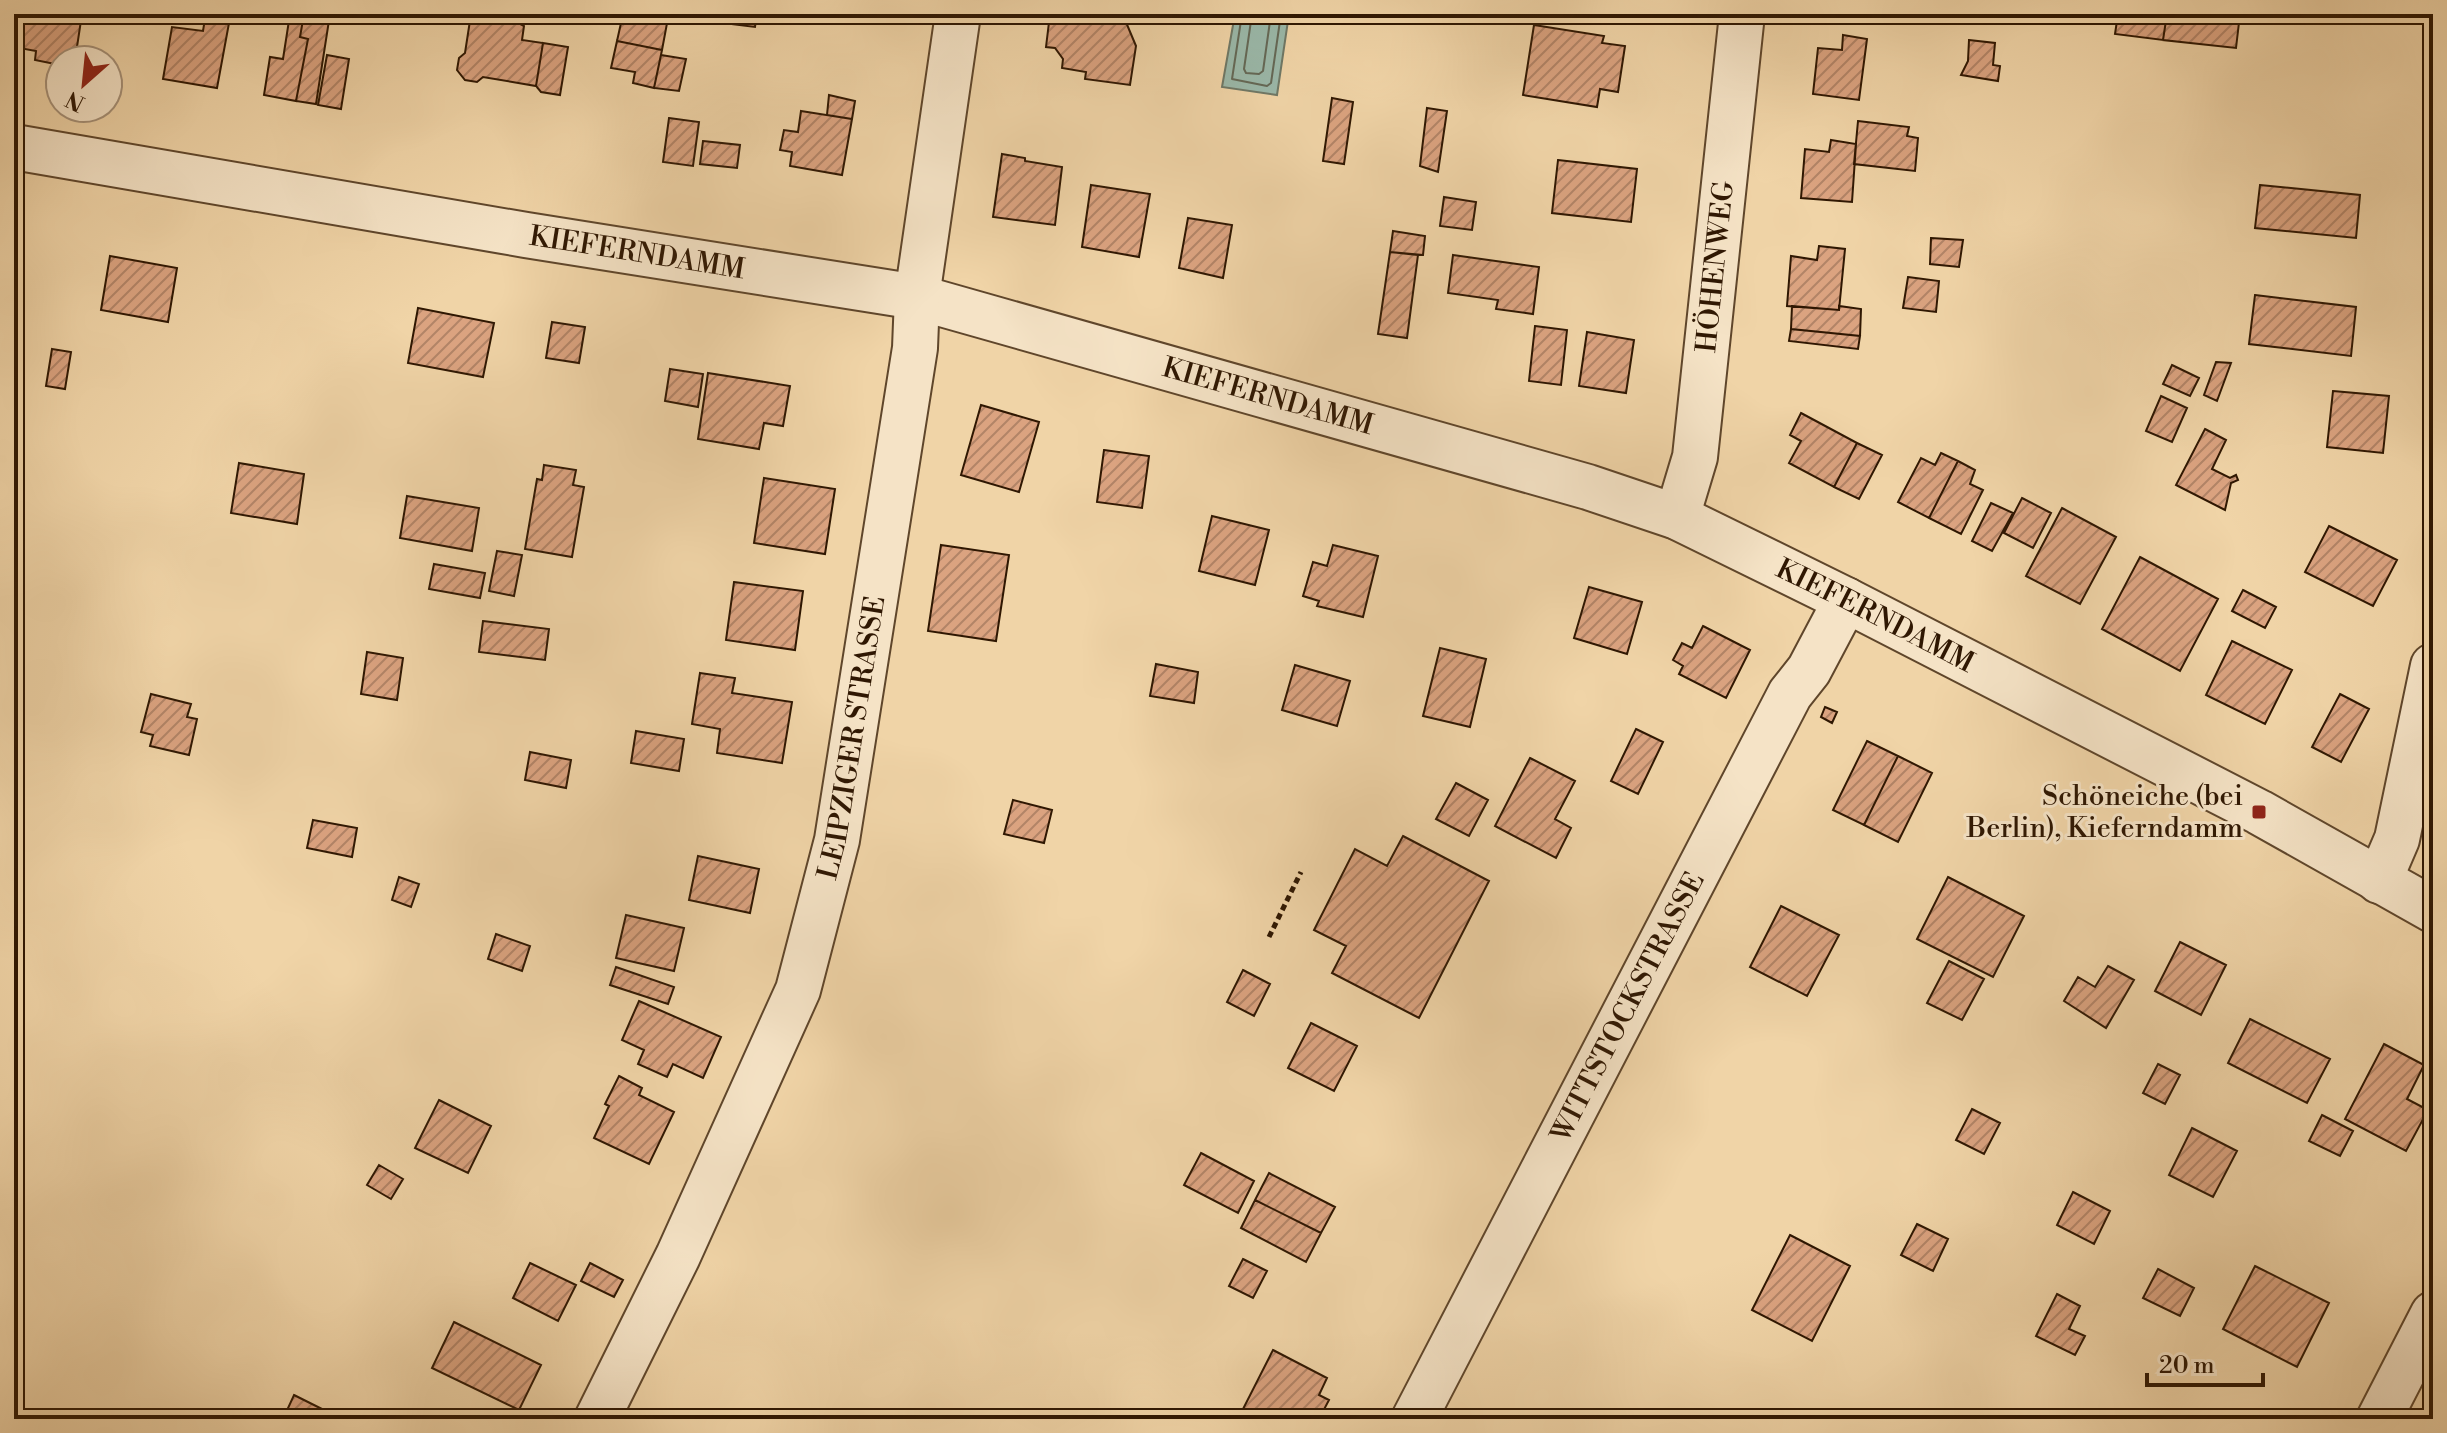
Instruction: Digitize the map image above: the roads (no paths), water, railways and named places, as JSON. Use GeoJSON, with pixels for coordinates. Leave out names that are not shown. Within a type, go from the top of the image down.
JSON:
{"type":"FeatureCollection","features":[{"type":"Feature","properties":{"kind":"street","name":"LEIPZIGER STRASSE"},"geometry":{"type":"LineString","coordinates":[[597,1419],[678,1256],[807,964],[837,840],[915,348],[917,297],[958,14]]}},
{"type":"Feature","properties":{"kind":"street","name":"HÖHENWEG"},"geometry":{"type":"LineString","coordinates":[[1677,517],[1695,457],[1742,14]]}},
{"type":"Feature","properties":{"kind":"street","name":"KIEFERNDAMM"},"geometry":{"type":"LineString","coordinates":[[14,147],[542,238],[917,297],[1588,487],[1677,517],[1846,600],[2259,812],[2433,910]]}},
{"type":"Feature","properties":{"kind":"street","name":"WITTSTOCKSTRASSE"},"geometry":{"type":"LineString","coordinates":[[1414,1419],[1790,694],[1809,670],[1846,600]]}},
{"type":"Feature","properties":{"kind":"street"},"geometry":{"type":"LineString","coordinates":[[2379,881],[2397,839],[2433,666]]}},
{"type":"Feature","properties":{"kind":"street"},"geometry":{"type":"LineString","coordinates":[[2379,1419],[2433,1314]]}},
{"type":"Feature","properties":{"kind":"water"},"geometry":{"type":"Polygon","coordinates":[[[1235,14],[1289,14],[1277,95],[1222,87],[1235,14]]]}},
{"type":"Feature","properties":{"kind":"place","name":"Schöneiche (bei Berlin), Kieferndamm"},"geometry":{"type":"Point","coordinates":[2259,812]}}]}
